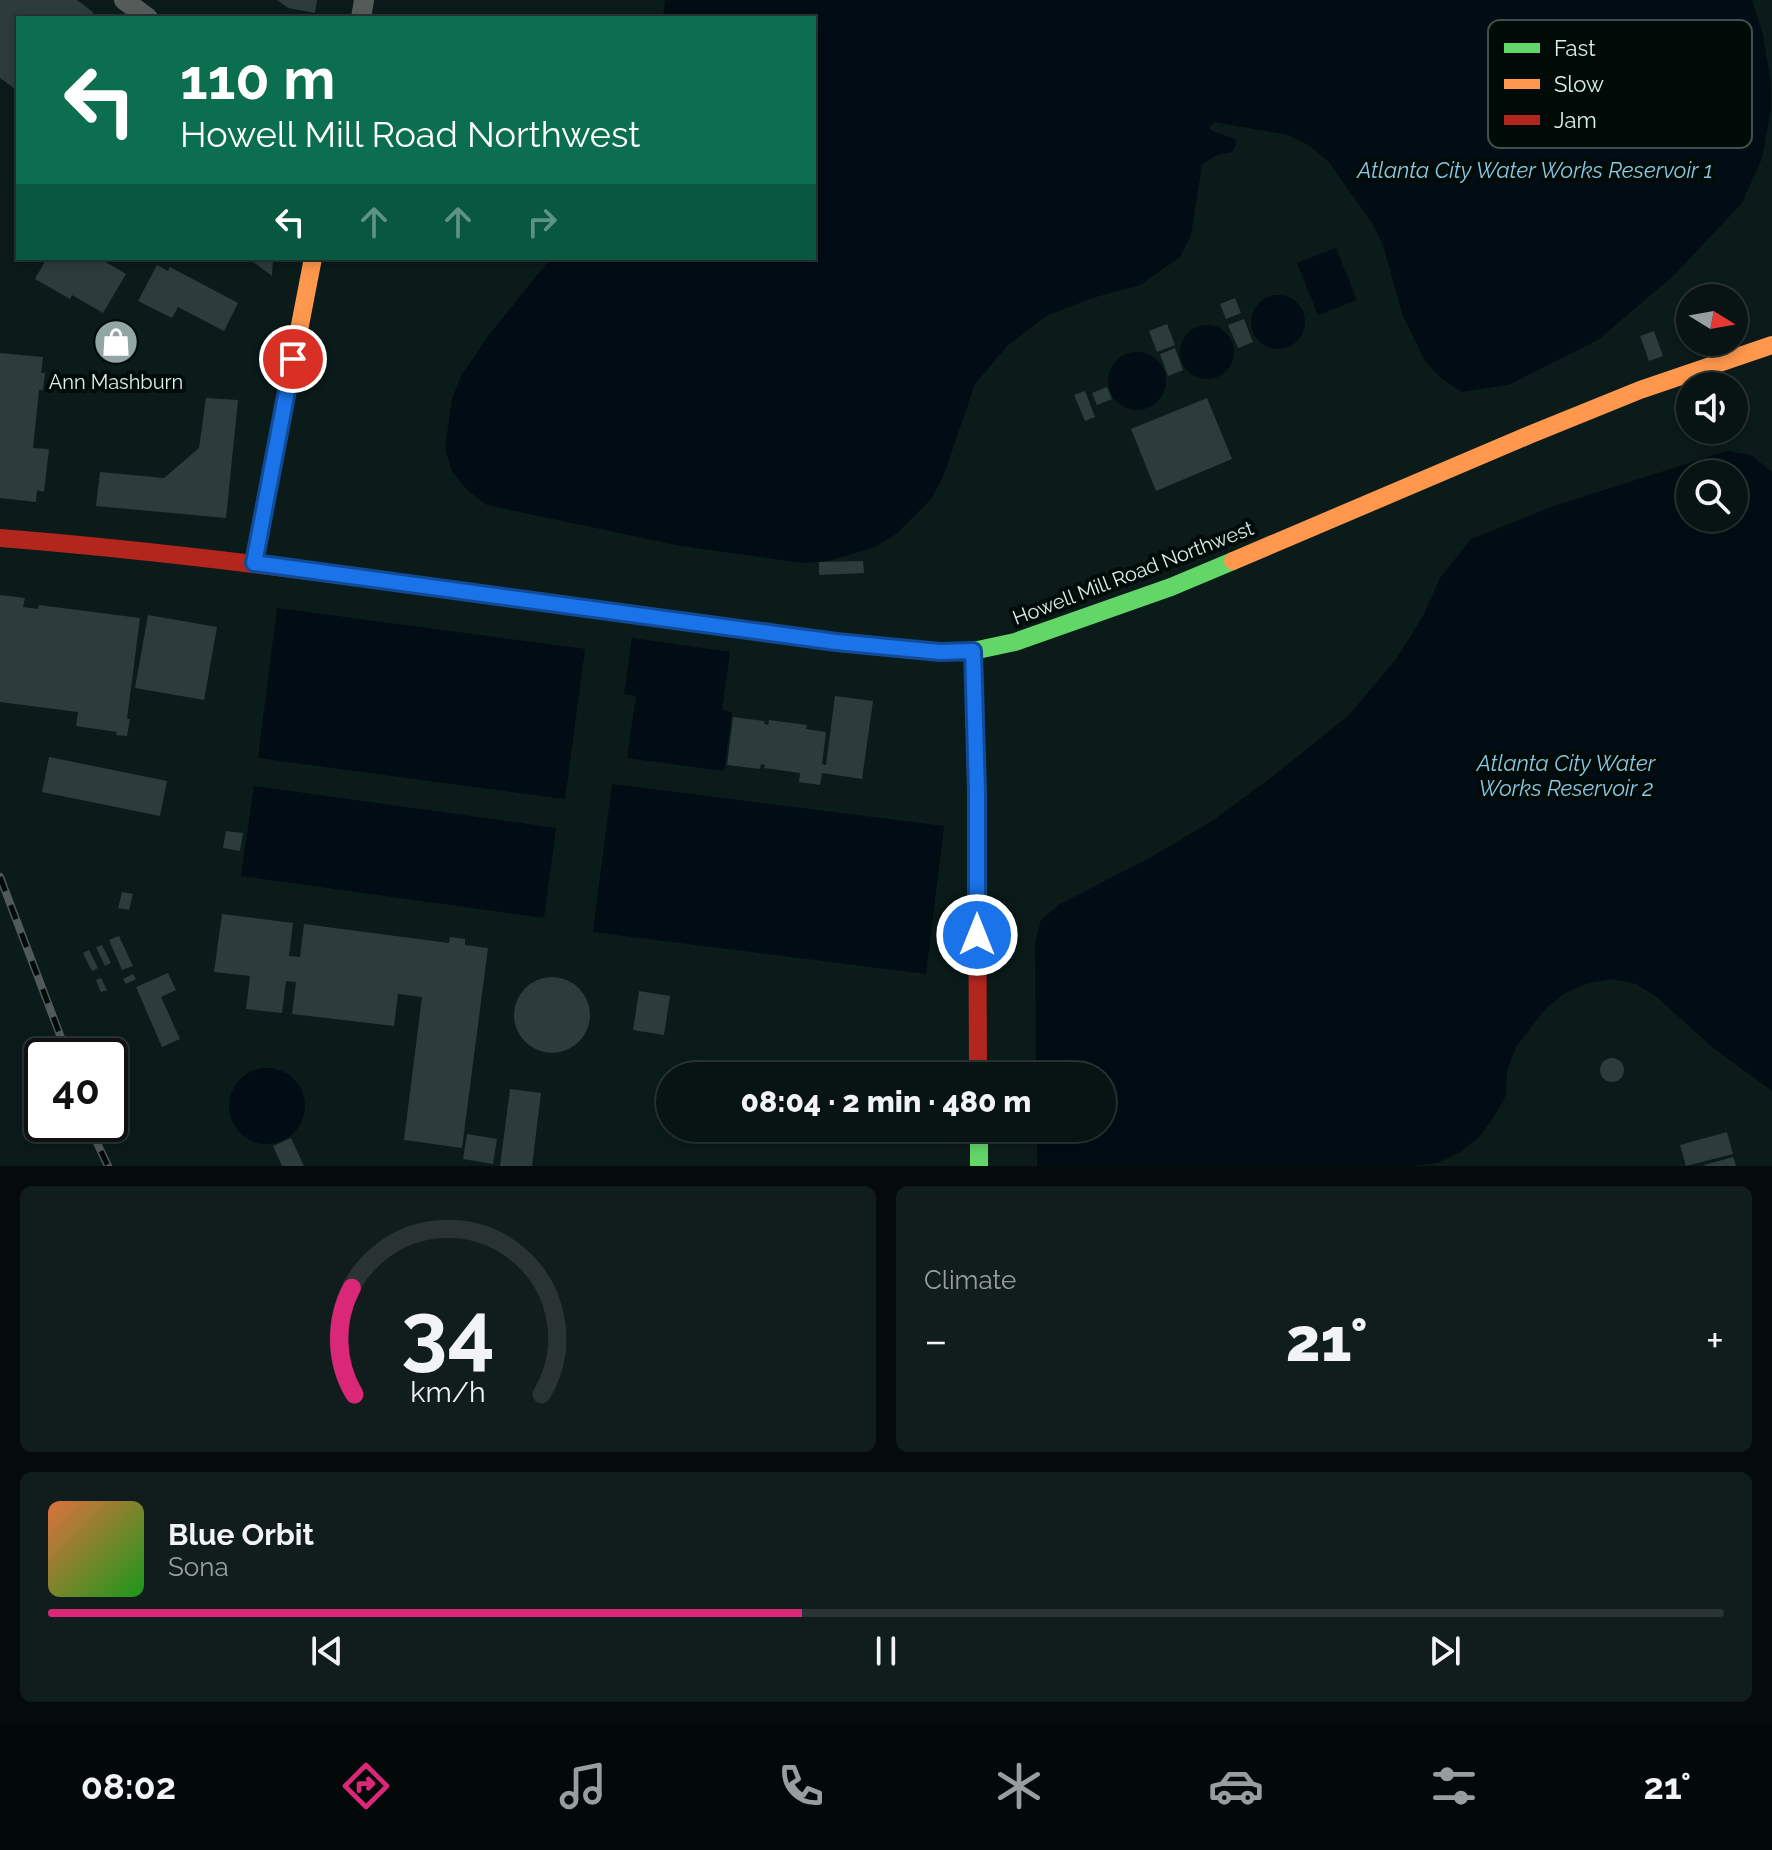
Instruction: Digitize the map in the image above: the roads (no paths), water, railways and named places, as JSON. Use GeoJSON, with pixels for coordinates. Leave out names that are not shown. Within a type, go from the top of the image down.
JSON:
{"type":"FeatureCollection","features":[{"type":"Feature","properties":{"kind":"main road"},"geometry":{"type":"LineString","coordinates":[[254,563],[313,260]]}},
{"type":"Feature","properties":{"kind":"main road","name":"Howell Mill Road Northwest"},"geometry":{"type":"LineString","coordinates":[[0,538],[254,563],[836,642],[940,652],[973,651],[1015,642],[1171,587],[1640,390],[1772,345]]}},
{"type":"Feature","properties":{"kind":"main road"},"geometry":{"type":"LineString","coordinates":[[973,651],[978,1062]]}},
{"type":"Feature","properties":{"kind":"main road"},"geometry":{"type":"LineString","coordinates":[[979,1142],[979,1166]]}},
{"type":"Feature","properties":{"kind":"street"},"geometry":{"type":"LineString","coordinates":[[124,0],[145,16]]}},
{"type":"Feature","properties":{"kind":"water","name":"Atlanta City Water Works Reservoir 1"},"geometry":{"type":"Polygon","coordinates":[[[665,0],[1752,0],[1763,35],[1771,84],[1771,109],[1762,158],[1742,203],[1674,275],[1599,339],[1511,384],[1462,392],[1442,379],[1425,361],[1403,316],[1383,245],[1372,223],[1329,162],[1310,146],[1288,135],[1215,122],[1209,127],[1212,131],[1235,139],[1236,145],[1232,152],[1217,155],[1202,164],[1191,235],[1180,257],[1140,285],[1092,298],[1046,316],[1007,346],[975,384],[943,477],[931,499],[896,534],[875,547],[828,561],[803,563],[681,546],[487,505],[467,490],[452,471],[445,448],[452,399],[461,376],[489,335],[549,260],[816,260],[816,16],[663,16],[665,0]]]}},
{"type":"Feature","properties":{"kind":"water"},"geometry":{"type":"Polygon","coordinates":[[[1336,248],[1357,300],[1318,315],[1297,263],[1336,248]]]}},
{"type":"Feature","properties":{"kind":"water"},"geometry":{"type":"Polygon","coordinates":[[[1278,295],[1297,303],[1305,322],[1297,341],[1278,349],[1259,341],[1251,322],[1259,303],[1278,295]]]}},
{"type":"Feature","properties":{"kind":"water"},"geometry":{"type":"Polygon","coordinates":[[[1207,325],[1226,333],[1234,352],[1226,371],[1207,379],[1188,371],[1180,352],[1188,333],[1207,325]]]}},
{"type":"Feature","properties":{"kind":"water"},"geometry":{"type":"Polygon","coordinates":[[[1137,352],[1158,360],[1166,381],[1158,402],[1137,410],[1116,402],[1108,381],[1116,360],[1137,352]]]}},
{"type":"Feature","properties":{"kind":"water","name":"Atlanta City Water Works Reservoir 2"},"geometry":{"type":"Polygon","coordinates":[[[1727,451],[1751,455],[1772,472],[1772,1091],[1712,1047],[1657,997],[1636,984],[1612,979],[1588,983],[1565,993],[1546,1008],[1516,1047],[1507,1070],[1506,1095],[1494,1117],[1479,1137],[1460,1152],[1438,1163],[1412,1166],[1037,1166],[1037,1142],[1116,1142],[1116,1062],[1036,1062],[1035,943],[1041,920],[1060,904],[1148,859],[1212,821],[1349,715],[1397,658],[1423,616],[1440,578],[1471,539],[1554,506],[1676,467],[1676,532],[1748,532],[1748,460],[1699,460],[1727,451]]]}},
{"type":"Feature","properties":{"kind":"water"},"geometry":{"type":"Polygon","coordinates":[[[277,608],[585,649],[565,799],[258,758],[277,608]]]}},
{"type":"Feature","properties":{"kind":"water"},"geometry":{"type":"Polygon","coordinates":[[[632,638],[730,652],[722,710],[732,712],[724,771],[627,758],[636,696],[624,694],[632,638]]]}},
{"type":"Feature","properties":{"kind":"water"},"geometry":{"type":"Polygon","coordinates":[[[612,784],[944,826],[926,974],[593,932],[612,784]]]}},
{"type":"Feature","properties":{"kind":"water"},"geometry":{"type":"Polygon","coordinates":[[[254,786],[556,828],[544,918],[241,876],[254,786]]]}},
{"type":"Feature","properties":{"kind":"water"},"geometry":{"type":"Polygon","coordinates":[[[260,1068],[274,1068],[288,1074],[299,1085],[305,1106],[302,1121],[294,1133],[274,1144],[260,1144],[246,1138],[235,1127],[229,1113],[229,1099],[235,1085],[246,1074],[260,1068]]]}},
{"type":"Feature","properties":{"kind":"railway"},"geometry":{"type":"LineString","coordinates":[[0,877],[61,1038]]}},
{"type":"Feature","properties":{"kind":"railway"},"geometry":{"type":"LineString","coordinates":[[97,1142],[108,1166]]}},
{"type":"Feature","properties":{"kind":"place","name":"Ann Mashburn"},"geometry":{"type":"Point","coordinates":[116,342]}}]}
